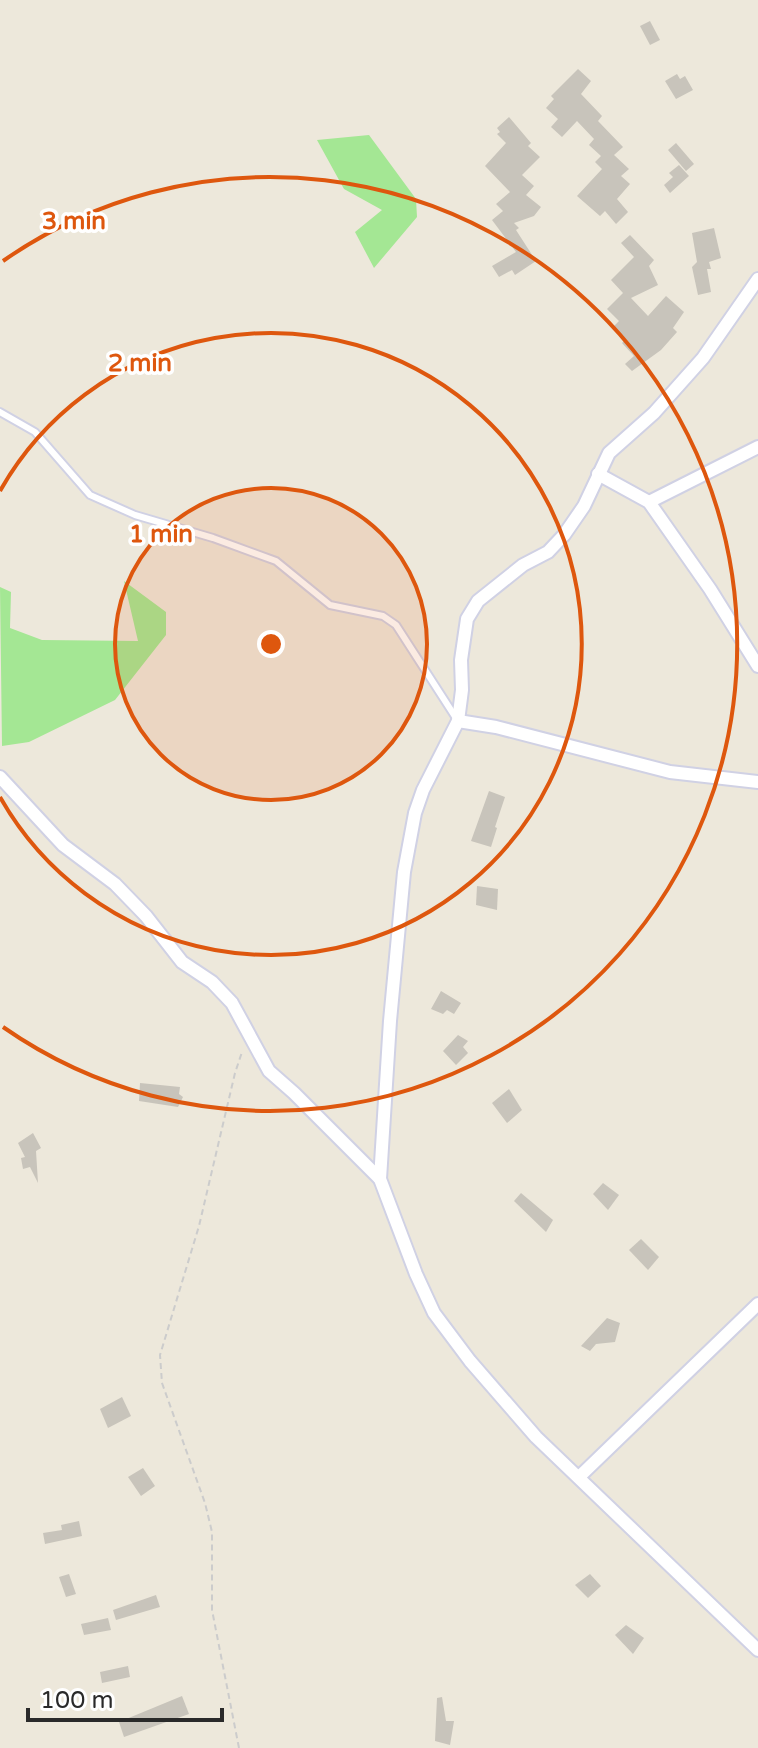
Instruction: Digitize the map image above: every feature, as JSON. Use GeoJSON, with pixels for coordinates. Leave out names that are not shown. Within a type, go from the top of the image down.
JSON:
{"type":"FeatureCollection","features":[{"type":"Feature","properties":{"kind":"street"},"geometry":{"type":"LineString","coordinates":[[380,1179],[404,872],[415,813],[423,790],[458,721],[467,619],[478,601],[523,565],[548,552],[564,535],[584,506],[609,453],[654,413],[703,358],[758,279]]}},
{"type":"Feature","properties":{"kind":"street"},"geometry":{"type":"LineString","coordinates":[[649,502],[758,447]]}},
{"type":"Feature","properties":{"kind":"street"},"geometry":{"type":"LineString","coordinates":[[598,474],[649,502],[710,589],[758,666]]}},
{"type":"Feature","properties":{"kind":"street"},"geometry":{"type":"LineString","coordinates":[[458,721],[496,727],[670,772],[758,782]]}},
{"type":"Feature","properties":{"kind":"street"},"geometry":{"type":"LineString","coordinates":[[0,777],[63,845],[115,884],[146,916],[182,962],[212,982],[232,1003],[269,1071],[380,1179],[434,1313],[470,1361],[536,1437],[758,1650]]}},
{"type":"Feature","properties":{"kind":"street"},"geometry":{"type":"LineString","coordinates":[[579,1477],[758,1304]]}},
{"type":"Feature","properties":{"kind":"lane"},"geometry":{"type":"LineString","coordinates":[[0,412],[35,432],[90,495],[135,515],[276,561],[330,605],[383,616],[396,625],[458,721]]}},
{"type":"Feature","properties":{"kind":"path"},"geometry":{"type":"LineString","coordinates":[[239,1748],[212,1610],[212,1532],[162,1383],[160,1355],[199,1226],[235,1073],[248,1035]]}},
{"type":"Feature","properties":{"kind":"green space"},"geometry":{"type":"Polygon","coordinates":[[[369,135],[416,199],[417,217],[374,268],[355,232],[382,210],[344,189],[317,140],[369,135]]]}},
{"type":"Feature","properties":{"kind":"green space"},"geometry":{"type":"Polygon","coordinates":[[[124,581],[166,612],[166,635],[115,700],[29,742],[2,746],[0,587],[11,592],[10,628],[42,640],[138,641],[124,581]]]}},
{"type":"Feature","properties":{"kind":"building"},"geometry":{"type":"Polygon","coordinates":[[[650,21],[660,40],[650,45],[640,26],[650,21]]]}},
{"type":"Feature","properties":{"kind":"building"},"geometry":{"type":"Polygon","coordinates":[[[578,69],[591,81],[581,94],[602,116],[598,121],[623,147],[614,155],[629,169],[621,176],[630,184],[617,199],[628,212],[616,224],[605,211],[600,216],[577,196],[602,169],[595,162],[601,156],[589,145],[594,139],[577,121],[562,137],[551,127],[558,119],[546,108],[554,99],[551,96],[578,69]]]}},
{"type":"Feature","properties":{"kind":"building"},"geometry":{"type":"Polygon","coordinates":[[[677,74],[680,79],[685,76],[693,90],[676,99],[665,81],[677,74]]]}},
{"type":"Feature","properties":{"kind":"building"},"geometry":{"type":"Polygon","coordinates":[[[509,117],[531,143],[528,146],[540,157],[522,175],[534,186],[526,195],[541,207],[534,216],[514,223],[536,261],[515,275],[512,270],[499,277],[492,266],[516,252],[492,220],[503,211],[496,204],[510,192],[485,166],[506,143],[497,134],[500,132],[497,128],[509,117]]]}},
{"type":"Feature","properties":{"kind":"building"},"geometry":{"type":"Polygon","coordinates":[[[676,143],[694,164],[686,171],[668,150],[676,143]]]}},
{"type":"Feature","properties":{"kind":"building"},"geometry":{"type":"Polygon","coordinates":[[[679,165],[689,176],[670,193],[664,185],[673,177],[669,173],[679,165]]]}},
{"type":"Feature","properties":{"kind":"building"},"geometry":{"type":"Polygon","coordinates":[[[714,228],[721,258],[709,262],[711,269],[707,269],[711,292],[698,295],[692,267],[697,262],[692,233],[714,228]]]}},
{"type":"Feature","properties":{"kind":"building"},"geometry":{"type":"Polygon","coordinates":[[[630,235],[654,260],[649,266],[658,285],[631,298],[648,316],[666,296],[684,312],[673,328],[677,332],[661,350],[632,371],[625,364],[634,356],[613,327],[619,321],[607,309],[623,293],[611,280],[634,257],[621,243],[630,235]]]}},
{"type":"Feature","properties":{"kind":"building"},"geometry":{"type":"Polygon","coordinates":[[[489,791],[505,797],[491,847],[471,841],[489,791]]]}},
{"type":"Feature","properties":{"kind":"building"},"geometry":{"type":"Polygon","coordinates":[[[477,886],[498,889],[497,910],[476,905],[477,886]]]}},
{"type":"Feature","properties":{"kind":"building"},"geometry":{"type":"Polygon","coordinates":[[[441,991],[461,1003],[454,1014],[447,1010],[443,1014],[431,1009],[441,991]]]}},
{"type":"Feature","properties":{"kind":"building"},"geometry":{"type":"Polygon","coordinates":[[[458,1035],[468,1041],[463,1047],[468,1053],[456,1065],[443,1051],[458,1035]]]}},
{"type":"Feature","properties":{"kind":"building"},"geometry":{"type":"Polygon","coordinates":[[[140,1083],[180,1087],[179,1094],[183,1097],[178,1107],[139,1101],[140,1083]]]}},
{"type":"Feature","properties":{"kind":"building"},"geometry":{"type":"Polygon","coordinates":[[[509,1089],[522,1110],[507,1123],[492,1103],[509,1089]]]}},
{"type":"Feature","properties":{"kind":"building"},"geometry":{"type":"Polygon","coordinates":[[[33,1133],[41,1148],[36,1151],[38,1183],[30,1167],[23,1169],[21,1158],[25,1157],[18,1143],[33,1133]]]}},
{"type":"Feature","properties":{"kind":"building"},"geometry":{"type":"Polygon","coordinates":[[[603,1183],[619,1195],[608,1210],[593,1194],[603,1183]]]}},
{"type":"Feature","properties":{"kind":"building"},"geometry":{"type":"Polygon","coordinates":[[[521,1193],[553,1220],[546,1232],[514,1201],[521,1193]]]}},
{"type":"Feature","properties":{"kind":"building"},"geometry":{"type":"Polygon","coordinates":[[[641,1239],[659,1257],[648,1270],[629,1250],[641,1239]]]}},
{"type":"Feature","properties":{"kind":"building"},"geometry":{"type":"Polygon","coordinates":[[[607,1318],[620,1323],[615,1342],[596,1344],[590,1351],[581,1346],[607,1318]]]}},
{"type":"Feature","properties":{"kind":"building"},"geometry":{"type":"Polygon","coordinates":[[[122,1397],[131,1416],[108,1428],[100,1409],[122,1397]]]}},
{"type":"Feature","properties":{"kind":"building"},"geometry":{"type":"Polygon","coordinates":[[[143,1468],[155,1486],[141,1496],[128,1477],[143,1468]]]}},
{"type":"Feature","properties":{"kind":"building"},"geometry":{"type":"Polygon","coordinates":[[[79,1521],[82,1536],[45,1544],[43,1533],[62,1530],[61,1525],[79,1521]]]}},
{"type":"Feature","properties":{"kind":"building"},"geometry":{"type":"Polygon","coordinates":[[[69,1574],[76,1594],[66,1597],[59,1577],[69,1574]]]}},
{"type":"Feature","properties":{"kind":"building"},"geometry":{"type":"Polygon","coordinates":[[[590,1574],[601,1586],[588,1598],[575,1585],[590,1574]]]}},
{"type":"Feature","properties":{"kind":"building"},"geometry":{"type":"Polygon","coordinates":[[[156,1595],[160,1607],[116,1620],[113,1610],[156,1595]]]}},
{"type":"Feature","properties":{"kind":"building"},"geometry":{"type":"Polygon","coordinates":[[[108,1618],[111,1630],[84,1635],[81,1624],[108,1618]]]}},
{"type":"Feature","properties":{"kind":"building"},"geometry":{"type":"Polygon","coordinates":[[[626,1625],[644,1638],[633,1654],[615,1635],[626,1625]]]}},
{"type":"Feature","properties":{"kind":"building"},"geometry":{"type":"Polygon","coordinates":[[[128,1666],[130,1677],[102,1683],[100,1672],[128,1666]]]}},
{"type":"Feature","properties":{"kind":"building"},"geometry":{"type":"Polygon","coordinates":[[[182,1696],[189,1714],[124,1737],[119,1722],[182,1696]]]}},
{"type":"Feature","properties":{"kind":"building"},"geometry":{"type":"Polygon","coordinates":[[[442,1697],[446,1721],[454,1721],[450,1745],[435,1741],[437,1698],[442,1697]]]}}]}
